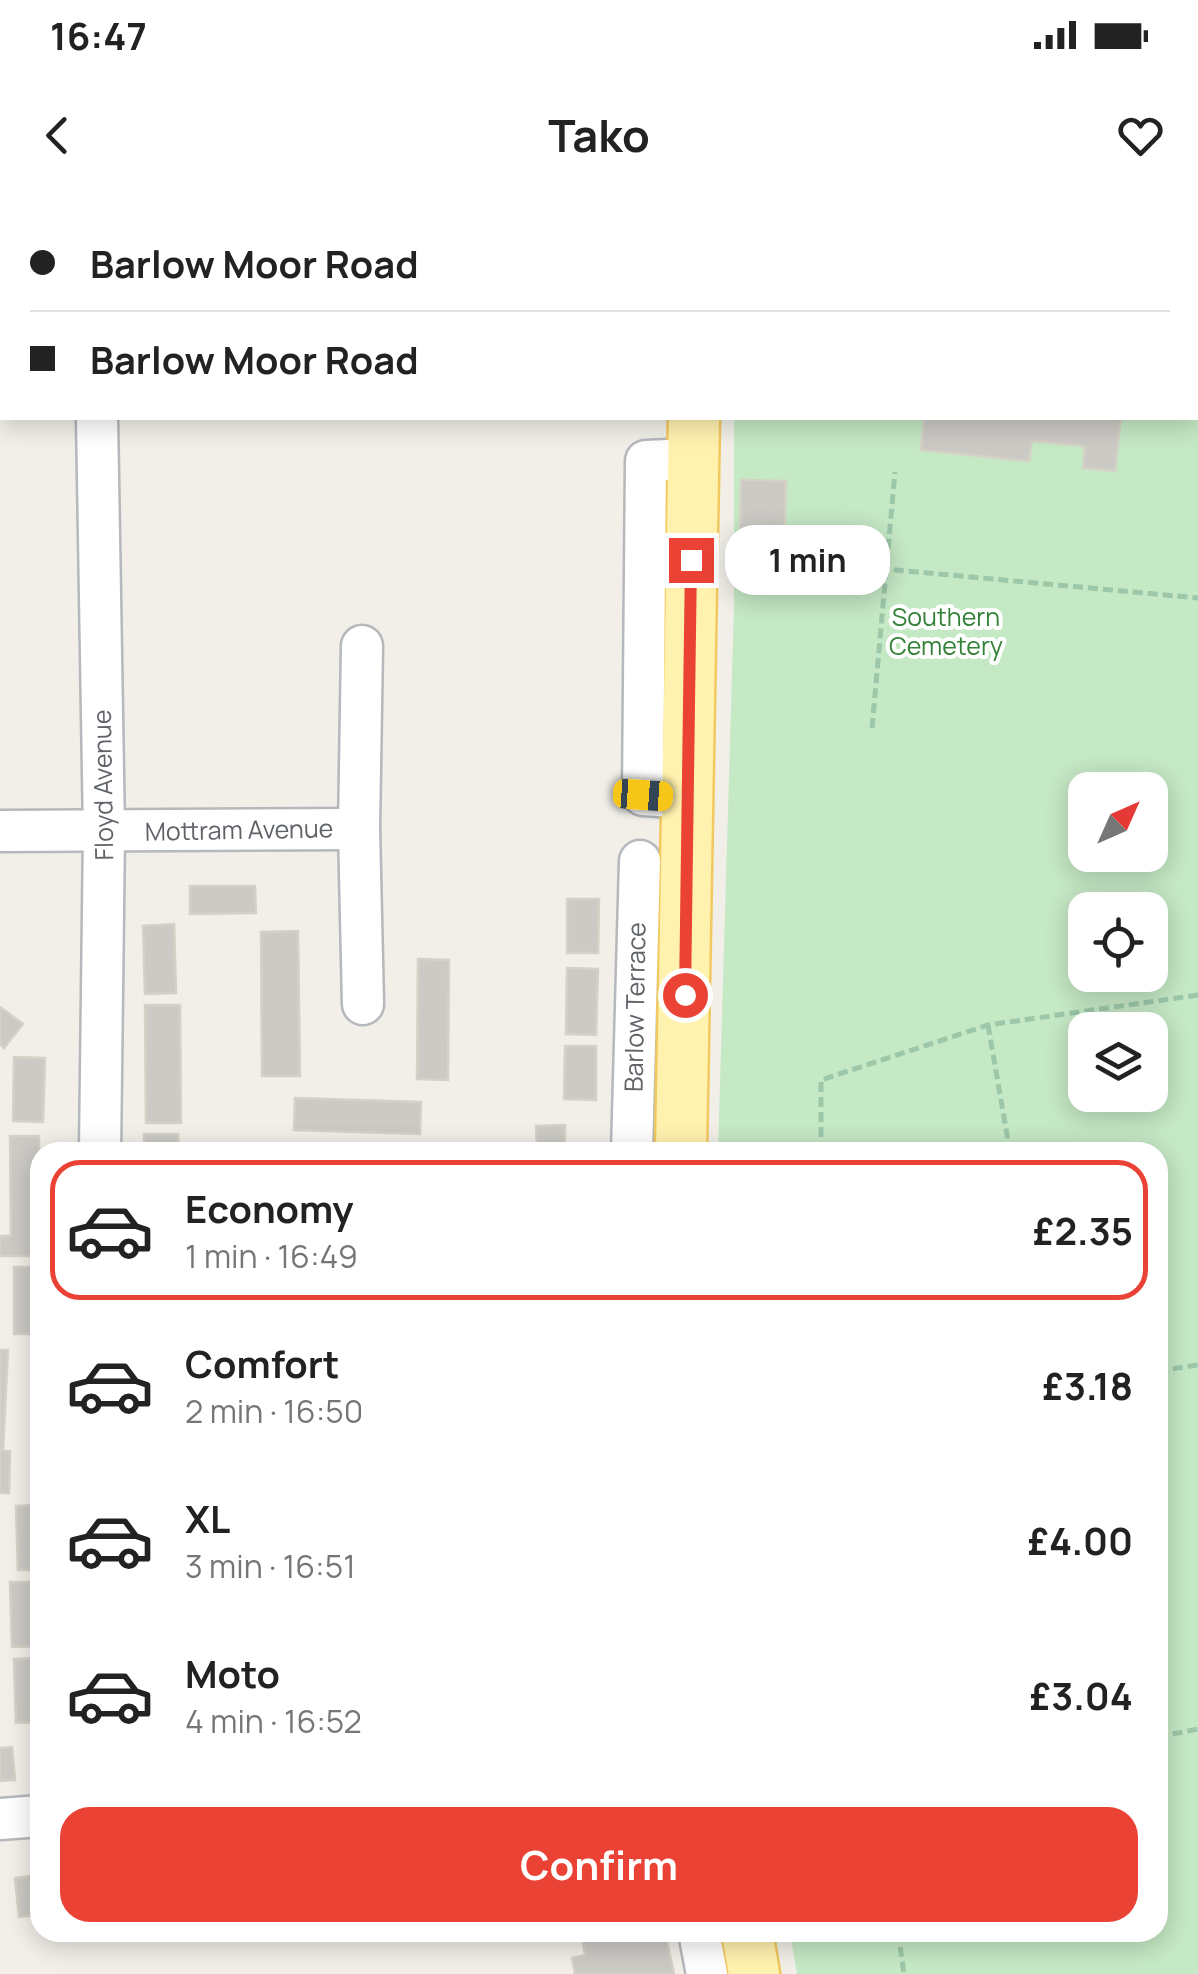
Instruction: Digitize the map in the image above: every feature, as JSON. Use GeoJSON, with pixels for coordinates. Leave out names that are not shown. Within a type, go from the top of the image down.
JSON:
{"type":"FeatureCollection","features":[{"type":"Feature","properties":{"kind":"main road"},"geometry":{"type":"LineString","coordinates":[[681,1142],[690,798],[693,438]]}},
{"type":"Feature","properties":{"kind":"main road"},"geometry":{"type":"LineString","coordinates":[[749,1942],[754,1974]]}},
{"type":"Feature","properties":{"kind":"street","name":"Floyd Avenue"},"geometry":{"type":"LineString","coordinates":[[97,420],[104,832],[100,1142]]}},
{"type":"Feature","properties":{"kind":"street"},"geometry":{"type":"LineString","coordinates":[[690,798],[643,795],[646,460],[693,438]]}},
{"type":"Feature","properties":{"kind":"street"},"geometry":{"type":"LineString","coordinates":[[362,646],[362,1004]]}},
{"type":"Feature","properties":{"kind":"street","name":"Mottram Avenue"},"geometry":{"type":"LineString","coordinates":[[0,831],[359,829]]}},
{"type":"Feature","properties":{"kind":"street","name":"Barlow Terrace"},"geometry":{"type":"LineString","coordinates":[[632,1142],[640,861]]}},
{"type":"Feature","properties":{"kind":"street"},"geometry":{"type":"LineString","coordinates":[[0,1820],[30,1817]]}},
{"type":"Feature","properties":{"kind":"street"},"geometry":{"type":"LineString","coordinates":[[701,1942],[707,1974]]}},
{"type":"Feature","properties":{"kind":"path"},"geometry":{"type":"LineString","coordinates":[[872,728],[896,472]]}},
{"type":"Feature","properties":{"kind":"path"},"geometry":{"type":"LineString","coordinates":[[691,560],[885,569],[1198,598]]}},
{"type":"Feature","properties":{"kind":"path"},"geometry":{"type":"LineString","coordinates":[[820,1142],[820,1080],[988,1024],[1198,994]]}},
{"type":"Feature","properties":{"kind":"path"},"geometry":{"type":"LineString","coordinates":[[988,1024],[1008,1142]]}},
{"type":"Feature","properties":{"kind":"path"},"geometry":{"type":"LineString","coordinates":[[1168,1370],[1198,1364]]}},
{"type":"Feature","properties":{"kind":"path"},"geometry":{"type":"LineString","coordinates":[[1168,1736],[1198,1729]]}},
{"type":"Feature","properties":{"kind":"path"},"geometry":{"type":"LineString","coordinates":[[899,1942],[904,1974]]}},
{"type":"Feature","properties":{"kind":"green space","name":"Southern Cemetery"},"geometry":{"type":"Polygon","coordinates":[[[734,420],[1198,420],[1198,1974],[797,1974],[792,1942],[1168,1942],[1168,1142],[718,1142],[734,606],[734,420]]]}},
{"type":"Feature","properties":{"kind":"building"},"geometry":{"type":"Polygon","coordinates":[[[924,420],[1121,420],[1115,471],[1083,468],[1085,446],[1032,441],[1029,461],[921,450],[924,420]]]}},
{"type":"Feature","properties":{"kind":"building"},"geometry":{"type":"Polygon","coordinates":[[[741,480],[786,481],[784,548],[740,547],[741,480]]]}},
{"type":"Feature","properties":{"kind":"building"},"geometry":{"type":"Polygon","coordinates":[[[190,886],[255,886],[256,913],[190,914],[190,886]]]}},
{"type":"Feature","properties":{"kind":"building"},"geometry":{"type":"Polygon","coordinates":[[[567,899],[599,899],[598,953],[567,953],[567,899]]]}},
{"type":"Feature","properties":{"kind":"building"},"geometry":{"type":"Polygon","coordinates":[[[174,924],[176,993],[145,994],[143,926],[174,924]]]}},
{"type":"Feature","properties":{"kind":"building"},"geometry":{"type":"Polygon","coordinates":[[[298,931],[300,1076],[262,1076],[261,932],[298,931]]]}},
{"type":"Feature","properties":{"kind":"building"},"geometry":{"type":"Polygon","coordinates":[[[418,959],[449,960],[448,1080],[417,1079],[418,959]]]}},
{"type":"Feature","properties":{"kind":"building"},"geometry":{"type":"Polygon","coordinates":[[[567,968],[598,969],[596,1035],[566,1034],[567,968]]]}},
{"type":"Feature","properties":{"kind":"building"},"geometry":{"type":"Polygon","coordinates":[[[145,1005],[180,1005],[181,1123],[146,1123],[145,1005]]]}},
{"type":"Feature","properties":{"kind":"building"},"geometry":{"type":"Polygon","coordinates":[[[0,1007],[23,1024],[4,1048],[0,1044],[0,1007]]]}},
{"type":"Feature","properties":{"kind":"building"},"geometry":{"type":"Polygon","coordinates":[[[565,1046],[596,1046],[596,1100],[564,1099],[565,1046]]]}},
{"type":"Feature","properties":{"kind":"building"},"geometry":{"type":"Polygon","coordinates":[[[14,1057],[45,1058],[43,1122],[13,1121],[14,1057]]]}},
{"type":"Feature","properties":{"kind":"building"},"geometry":{"type":"Polygon","coordinates":[[[295,1098],[421,1102],[420,1134],[294,1130],[295,1098]]]}},
{"type":"Feature","properties":{"kind":"building"},"geometry":{"type":"Polygon","coordinates":[[[565,1125],[565,1142],[537,1142],[536,1126],[565,1125]]]}},
{"type":"Feature","properties":{"kind":"building"},"geometry":{"type":"Polygon","coordinates":[[[144,1134],[178,1134],[178,1142],[144,1142],[144,1134]]]}},
{"type":"Feature","properties":{"kind":"building"},"geometry":{"type":"Polygon","coordinates":[[[10,1136],[39,1136],[39,1142],[30,1142],[30,1256],[0,1256],[0,1236],[11,1236],[10,1136]]]}},
{"type":"Feature","properties":{"kind":"building"},"geometry":{"type":"Polygon","coordinates":[[[14,1267],[30,1267],[30,1334],[14,1334],[14,1267]]]}},
{"type":"Feature","properties":{"kind":"building"},"geometry":{"type":"Polygon","coordinates":[[[0,1350],[8,1350],[3,1451],[10,1451],[9,1493],[0,1493],[0,1350]]]}},
{"type":"Feature","properties":{"kind":"building"},"geometry":{"type":"Polygon","coordinates":[[[30,1505],[30,1570],[18,1570],[16,1506],[30,1505]]]}},
{"type":"Feature","properties":{"kind":"building"},"geometry":{"type":"Polygon","coordinates":[[[10,1582],[30,1582],[30,1646],[12,1647],[10,1582]]]}},
{"type":"Feature","properties":{"kind":"building"},"geometry":{"type":"Polygon","coordinates":[[[30,1658],[30,1722],[16,1723],[14,1659],[30,1658]]]}},
{"type":"Feature","properties":{"kind":"building"},"geometry":{"type":"Polygon","coordinates":[[[12,1747],[15,1780],[0,1781],[0,1748],[12,1747]]]}},
{"type":"Feature","properties":{"kind":"building"},"geometry":{"type":"Polygon","coordinates":[[[30,1876],[30,1916],[19,1917],[15,1878],[30,1876]]]}},
{"type":"Feature","properties":{"kind":"building"},"geometry":{"type":"Polygon","coordinates":[[[583,1942],[667,1942],[674,1974],[575,1974],[572,1958],[585,1955],[583,1942]]]}},
{"type":"Feature","properties":{"kind":"route"},"geometry":{"type":"LineString","coordinates":[[685,995],[691,560]]}}]}
